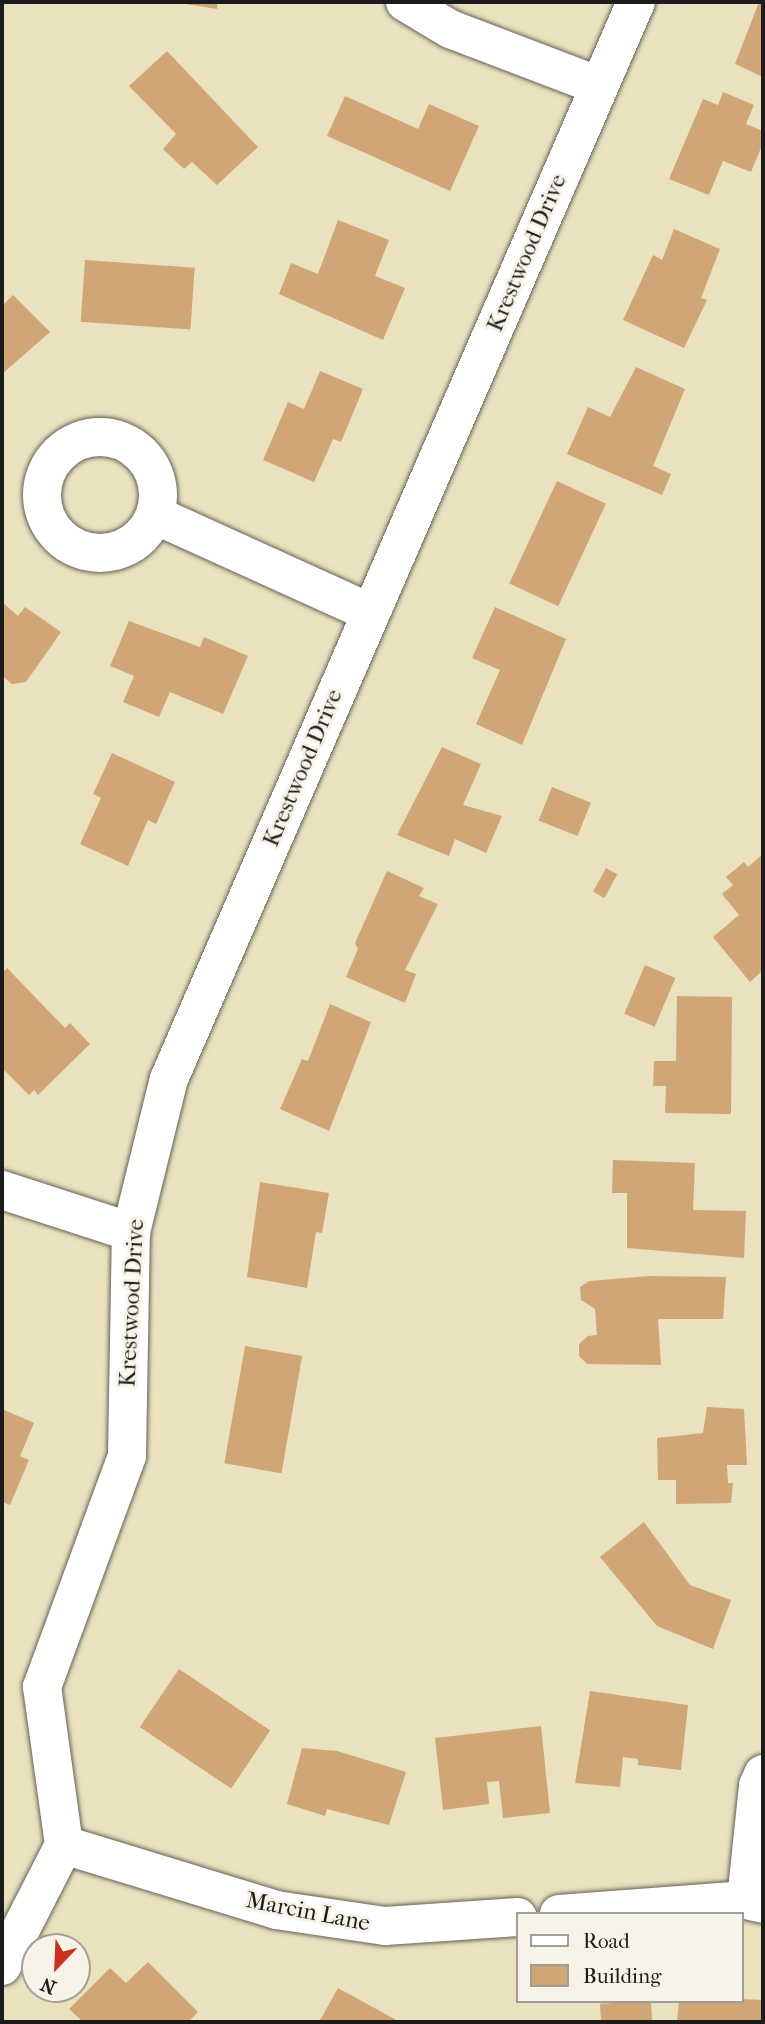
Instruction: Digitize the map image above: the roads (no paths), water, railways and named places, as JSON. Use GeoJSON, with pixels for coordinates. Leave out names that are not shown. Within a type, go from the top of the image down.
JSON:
{"type":"FeatureCollection","features":[{"type":"Feature","properties":{"kind":"street"},"geometry":{"type":"LineString","coordinates":[[405,2],[450,29],[599,86]]}},
{"type":"Feature","properties":{"kind":"street","name":"Krestwood Drive"},"geometry":{"type":"LineString","coordinates":[[64,1845],[42,1687],[127,1456],[131,1232],[169,1079],[636,2]]}},
{"type":"Feature","properties":{"kind":"street"},"geometry":{"type":"LineString","coordinates":[[155,515],[371,613]]}},
{"type":"Feature","properties":{"kind":"street"},"geometry":{"type":"LineString","coordinates":[[2,1190],[131,1232]]}},
{"type":"Feature","properties":{"kind":"street"},"geometry":{"type":"LineString","coordinates":[[592,1912],[754,1902],[758,1787],[763,1774]]}},
{"type":"Feature","properties":{"kind":"street"},"geometry":{"type":"LineString","coordinates":[[2,1966],[64,1845]]}},
{"type":"Feature","properties":{"kind":"street","name":"Marcin Lane"},"geometry":{"type":"LineString","coordinates":[[64,1845],[276,1910],[385,1926],[516,1917]]}}]}
